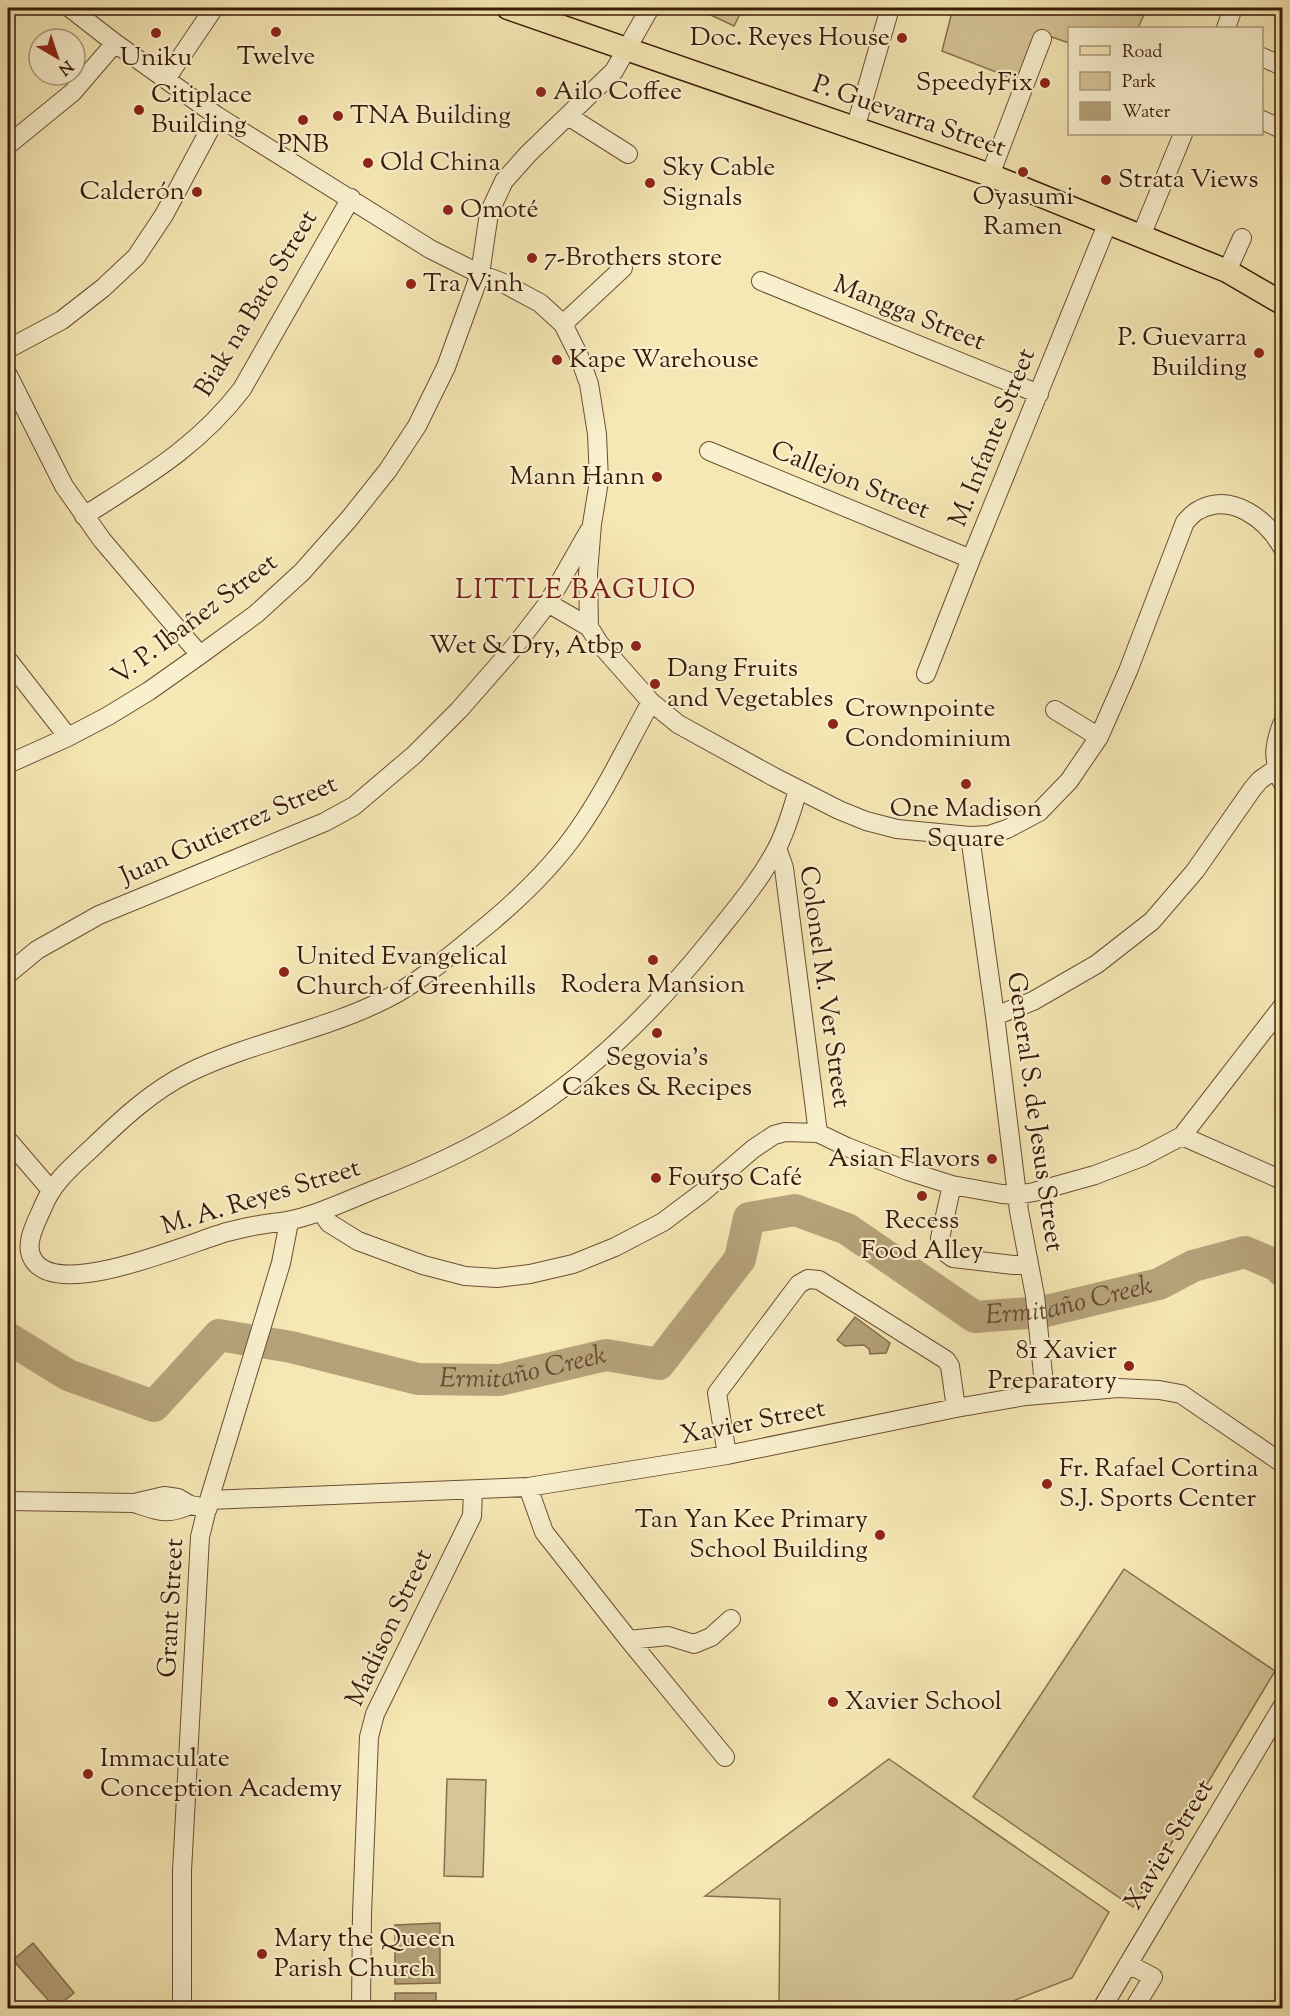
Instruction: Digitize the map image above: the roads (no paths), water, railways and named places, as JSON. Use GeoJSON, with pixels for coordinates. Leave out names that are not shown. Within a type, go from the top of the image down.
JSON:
{"type":"FeatureCollection","features":[{"type":"Feature","properties":{"kind":"main road","name":"P. Guevarra Street"},"geometry":{"type":"LineString","coordinates":[[508,8],[1069,202],[1108,222],[1227,271],[1282,303]]}},
{"type":"Feature","properties":{"kind":"street"},"geometry":{"type":"LineString","coordinates":[[70,8],[217,116],[430,249],[540,303],[563,324],[579,356],[589,384],[597,434],[599,481],[592,524],[588,573],[589,627]]}},
{"type":"Feature","properties":{"kind":"street"},"geometry":{"type":"LineString","coordinates":[[166,79],[214,8]]}},
{"type":"Feature","properties":{"kind":"street"},"geometry":{"type":"LineString","coordinates":[[855,129],[890,8]]}},
{"type":"Feature","properties":{"kind":"street"},"geometry":{"type":"LineString","coordinates":[[1226,27],[1233,8]]}},
{"type":"Feature","properties":{"kind":"street","name":"V. P. Ibañez Street"},"geometry":{"type":"LineString","coordinates":[[8,764],[68,737],[149,691],[200,655],[256,614],[302,572],[349,519],[388,470],[417,426],[446,367],[480,274],[489,213],[504,181],[528,154],[614,70],[627,50],[642,12]]}},
{"type":"Feature","properties":{"kind":"street"},"geometry":{"type":"LineString","coordinates":[[990,175],[1042,39]]}},
{"type":"Feature","properties":{"kind":"street"},"geometry":{"type":"LineString","coordinates":[[8,146],[73,92],[115,43]]}},
{"type":"Feature","properties":{"kind":"street"},"geometry":{"type":"LineString","coordinates":[[1263,57],[1282,66]]}},
{"type":"Feature","properties":{"kind":"street"},"geometry":{"type":"LineString","coordinates":[[8,350],[62,320],[104,288],[136,257],[164,215],[181,168],[217,116]]}},
{"type":"Feature","properties":{"kind":"street"},"geometry":{"type":"LineString","coordinates":[[568,116],[628,154]]}},
{"type":"Feature","properties":{"kind":"street"},"geometry":{"type":"LineString","coordinates":[[1263,120],[1279,128]]}},
{"type":"Feature","properties":{"kind":"street"},"geometry":{"type":"LineString","coordinates":[[1141,236],[1183,135]]}},
{"type":"Feature","properties":{"kind":"street","name":"Biak na Bato Street"},"geometry":{"type":"LineString","coordinates":[[84,516],[174,458],[224,412],[242,390],[351,198]]}},
{"type":"Feature","properties":{"kind":"street","name":"M. Infante Street"},"geometry":{"type":"LineString","coordinates":[[926,674],[1108,222]]}},
{"type":"Feature","properties":{"kind":"street"},"geometry":{"type":"LineString","coordinates":[[1227,271],[1242,237]]}},
{"type":"Feature","properties":{"kind":"street"},"geometry":{"type":"LineString","coordinates":[[563,324],[623,268]]}},
{"type":"Feature","properties":{"kind":"street","name":"Mangga Street"},"geometry":{"type":"LineString","coordinates":[[760,281],[1038,394]]}},
{"type":"Feature","properties":{"kind":"street"},"geometry":{"type":"LineString","coordinates":[[8,375],[64,486],[84,516],[200,655]]}},
{"type":"Feature","properties":{"kind":"street","name":"Callejon Street"},"geometry":{"type":"LineString","coordinates":[[709,450],[971,559]]}},
{"type":"Feature","properties":{"kind":"street"},"geometry":{"type":"LineString","coordinates":[[548,603],[589,627],[599,643],[651,702],[678,724],[798,790],[839,810],[897,829],[970,836],[989,835],[1007,829],[1039,812],[1069,781],[1099,737],[1128,672],[1185,522],[1199,510],[1227,504],[1243,509],[1261,520],[1281,540]]}},
{"type":"Feature","properties":{"kind":"street","name":"Juan Gutierrez Street"},"geometry":{"type":"LineString","coordinates":[[8,974],[37,950],[99,915],[325,822],[354,806],[414,754],[459,710],[515,646],[548,603],[592,524]]}},
{"type":"Feature","properties":{"kind":"street"},"geometry":{"type":"LineString","coordinates":[[8,660],[68,737]]}},
{"type":"Feature","properties":{"kind":"street"},"geometry":{"type":"LineString","coordinates":[[8,1140],[50,1189],[146,1100],[184,1075],[230,1055],[388,999],[434,968],[533,884],[576,833],[607,784],[651,702]]}},
{"type":"Feature","properties":{"kind":"street"},"geometry":{"type":"LineString","coordinates":[[1055,710],[1099,737]]}},
{"type":"Feature","properties":{"kind":"street"},"geometry":{"type":"LineString","coordinates":[[995,1016],[1033,1001],[1098,964],[1152,921],[1195,871],[1260,780],[1280,775],[1274,754],[1282,724]]}},
{"type":"Feature","properties":{"kind":"street","name":"M. A. Reyes Street"},"geometry":{"type":"LineString","coordinates":[[50,1189],[30,1244],[31,1257],[45,1270],[74,1274],[105,1270],[149,1259],[255,1225],[289,1222],[429,1169],[464,1151],[512,1124],[583,1071],[619,1041],[658,1002],[688,969],[752,887],[777,848],[798,790]]}},
{"type":"Feature","properties":{"kind":"street","name":"General S. de Jesus Street"},"geometry":{"type":"LineString","coordinates":[[970,836],[1017,1195],[1035,1296],[1045,1394]]}},
{"type":"Feature","properties":{"kind":"street","name":"Colonel M. Ver Street"},"geometry":{"type":"LineString","coordinates":[[777,848],[784,868],[818,1133]]}},
{"type":"Feature","properties":{"kind":"street"},"geometry":{"type":"LineString","coordinates":[[321,1211],[329,1223],[358,1242],[423,1265],[465,1276],[497,1278],[530,1274],[573,1264],[615,1247],[663,1222],[703,1192],[753,1149],[774,1135],[785,1132],[818,1133],[908,1171],[952,1185],[1017,1195],[1095,1175],[1142,1157],[1182,1136],[1282,1007]]}},
{"type":"Feature","properties":{"kind":"street"},"geometry":{"type":"LineString","coordinates":[[1182,1136],[1282,1180]]}},
{"type":"Feature","properties":{"kind":"street"},"geometry":{"type":"LineString","coordinates":[[952,1185],[940,1239],[946,1253],[953,1258],[1029,1265]]}},
{"type":"Feature","properties":{"kind":"street","name":"Grant Street"},"geometry":{"type":"LineString","coordinates":[[182,2008],[183,1851],[202,1504],[255,1356],[281,1263],[289,1222]]}},
{"type":"Feature","properties":{"kind":"street"},"geometry":{"type":"LineString","coordinates":[[728,1455],[717,1393],[799,1284],[808,1279],[819,1280],[946,1360],[950,1366],[956,1408]]}},
{"type":"Feature","properties":{"kind":"street","name":"Xavier Street"},"geometry":{"type":"LineString","coordinates":[[8,1501],[134,1503],[161,1512],[175,1512],[202,1504],[528,1487],[728,1455],[956,1408],[1045,1394],[1118,1388],[1160,1390],[1181,1394],[1282,1463]]}},
{"type":"Feature","properties":{"kind":"street"},"geometry":{"type":"LineString","coordinates":[[528,1487],[544,1532],[725,1757]]}},
{"type":"Feature","properties":{"kind":"street","name":"Madison Street"},"geometry":{"type":"LineString","coordinates":[[361,2008],[369,1737],[375,1714],[472,1516],[473,1490]]}},
{"type":"Feature","properties":{"kind":"street"},"geometry":{"type":"LineString","coordinates":[[629,1640],[668,1636],[694,1644],[711,1637],[731,1619]]}},
{"type":"Feature","properties":{"kind":"street","name":"Xavier Street"},"geometry":{"type":"LineString","coordinates":[[1102,2008],[1282,1707]]}},
{"type":"Feature","properties":{"kind":"street"},"geometry":{"type":"LineString","coordinates":[[1128,1964],[1153,1977],[1134,2008]]}},
{"type":"Feature","properties":{"kind":"water"},"geometry":{"type":"Polygon","coordinates":[[[855,1317],[890,1343],[886,1353],[870,1354],[869,1349],[864,1345],[845,1346],[837,1340],[855,1317]]]}},
{"type":"Feature","properties":{"kind":"water"},"geometry":{"type":"Polygon","coordinates":[[[440,1923],[440,1983],[395,1984],[395,1925],[440,1923]]]}},
{"type":"Feature","properties":{"kind":"water"},"geometry":{"type":"Polygon","coordinates":[[[33,1943],[74,1993],[55,2008],[13,1960],[33,1943]]]}},
{"type":"Feature","properties":{"kind":"water"},"geometry":{"type":"Polygon","coordinates":[[[395,1993],[436,1993],[436,2008],[395,2008],[395,1993]]]}},
{"type":"Feature","properties":{"kind":"waterway","name":"Ermitaño Creek"},"geometry":{"type":"LineString","coordinates":[[8,1338],[68,1375],[154,1406],[219,1335],[291,1347],[418,1379],[500,1380],[606,1355],[659,1364],[740,1259],[749,1218],[795,1210],[847,1229],[975,1317],[1042,1312],[1159,1284],[1193,1266],[1245,1252],[1278,1266],[1282,1271]]}},
{"type":"Feature","properties":{"kind":"place","name":"Twelve"},"geometry":{"type":"Point","coordinates":[276,32]}},
{"type":"Feature","properties":{"kind":"place","name":"Uniku"},"geometry":{"type":"Point","coordinates":[156,33]}},
{"type":"Feature","properties":{"kind":"place","name":"Doc. Reyes House"},"geometry":{"type":"Point","coordinates":[902,38]}},
{"type":"Feature","properties":{"kind":"place","name":"SpeedyFix"},"geometry":{"type":"Point","coordinates":[1045,83]}},
{"type":"Feature","properties":{"kind":"place","name":"Ailo Coffee"},"geometry":{"type":"Point","coordinates":[541,92]}},
{"type":"Feature","properties":{"kind":"place","name":"Citiplace Building"},"geometry":{"type":"Point","coordinates":[139,110]}},
{"type":"Feature","properties":{"kind":"place","name":"TNA Building"},"geometry":{"type":"Point","coordinates":[338,116]}},
{"type":"Feature","properties":{"kind":"place","name":"PNB"},"geometry":{"type":"Point","coordinates":[303,120]}},
{"type":"Feature","properties":{"kind":"place","name":"Old China"},"geometry":{"type":"Point","coordinates":[368,163]}},
{"type":"Feature","properties":{"kind":"place","name":"Oyasumi Ramen"},"geometry":{"type":"Point","coordinates":[1023,172]}},
{"type":"Feature","properties":{"kind":"place","name":"Strata Views"},"geometry":{"type":"Point","coordinates":[1106,180]}},
{"type":"Feature","properties":{"kind":"place","name":"Sky Cable Signals"},"geometry":{"type":"Point","coordinates":[650,183]}},
{"type":"Feature","properties":{"kind":"place","name":"Calderón"},"geometry":{"type":"Point","coordinates":[197,192]}},
{"type":"Feature","properties":{"kind":"place","name":"Omoté"},"geometry":{"type":"Point","coordinates":[448,210]}},
{"type":"Feature","properties":{"kind":"place","name":"7-Brothers store"},"geometry":{"type":"Point","coordinates":[532,258]}},
{"type":"Feature","properties":{"kind":"place","name":"Tra Vinh"},"geometry":{"type":"Point","coordinates":[411,284]}},
{"type":"Feature","properties":{"kind":"place","name":"P. Guevarra Building"},"geometry":{"type":"Point","coordinates":[1259,353]}},
{"type":"Feature","properties":{"kind":"place","name":"Kape Warehouse"},"geometry":{"type":"Point","coordinates":[557,360]}},
{"type":"Feature","properties":{"kind":"place","name":"Mann Hann"},"geometry":{"type":"Point","coordinates":[657,477]}},
{"type":"Feature","properties":{"kind":"place","name":"Wet & Dry, Atbp"},"geometry":{"type":"Point","coordinates":[636,646]}},
{"type":"Feature","properties":{"kind":"place","name":"Dang Fruits and Vegetables"},"geometry":{"type":"Point","coordinates":[655,684]}},
{"type":"Feature","properties":{"kind":"place","name":"Crownpointe Condominium"},"geometry":{"type":"Point","coordinates":[833,724]}},
{"type":"Feature","properties":{"kind":"place","name":"One Madison Square"},"geometry":{"type":"Point","coordinates":[966,784]}},
{"type":"Feature","properties":{"kind":"place","name":"Rodera Mansion"},"geometry":{"type":"Point","coordinates":[653,960]}},
{"type":"Feature","properties":{"kind":"place","name":"United Evangelical Church of Greenhills"},"geometry":{"type":"Point","coordinates":[284,972]}},
{"type":"Feature","properties":{"kind":"place","name":"Segovia's Cakes & Recipes"},"geometry":{"type":"Point","coordinates":[657,1033]}},
{"type":"Feature","properties":{"kind":"place","name":"Asian Flavors"},"geometry":{"type":"Point","coordinates":[992,1159]}},
{"type":"Feature","properties":{"kind":"place","name":"Four50 Café"},"geometry":{"type":"Point","coordinates":[656,1178]}},
{"type":"Feature","properties":{"kind":"place","name":"Recess Food Alley"},"geometry":{"type":"Point","coordinates":[922,1196]}},
{"type":"Feature","properties":{"kind":"place","name":"81 Xavier Preparatory"},"geometry":{"type":"Point","coordinates":[1129,1366]}},
{"type":"Feature","properties":{"kind":"place","name":"Fr. Rafael Cortina S.J. Sports Center"},"geometry":{"type":"Point","coordinates":[1047,1484]}},
{"type":"Feature","properties":{"kind":"place","name":"Tan Yan Kee Primary School Building"},"geometry":{"type":"Point","coordinates":[880,1535]}},
{"type":"Feature","properties":{"kind":"place","name":"Xavier School"},"geometry":{"type":"Point","coordinates":[833,1702]}},
{"type":"Feature","properties":{"kind":"place","name":"Immaculate Conception Academy"},"geometry":{"type":"Point","coordinates":[88,1774]}},
{"type":"Feature","properties":{"kind":"place","name":"Mary the Queen Parish Church"},"geometry":{"type":"Point","coordinates":[262,1954]}},
{"type":"Feature","properties":{"kind":"district","name":"LITTLE BAGUIO"},"geometry":{"type":"Point","coordinates":[576,591]}}]}
